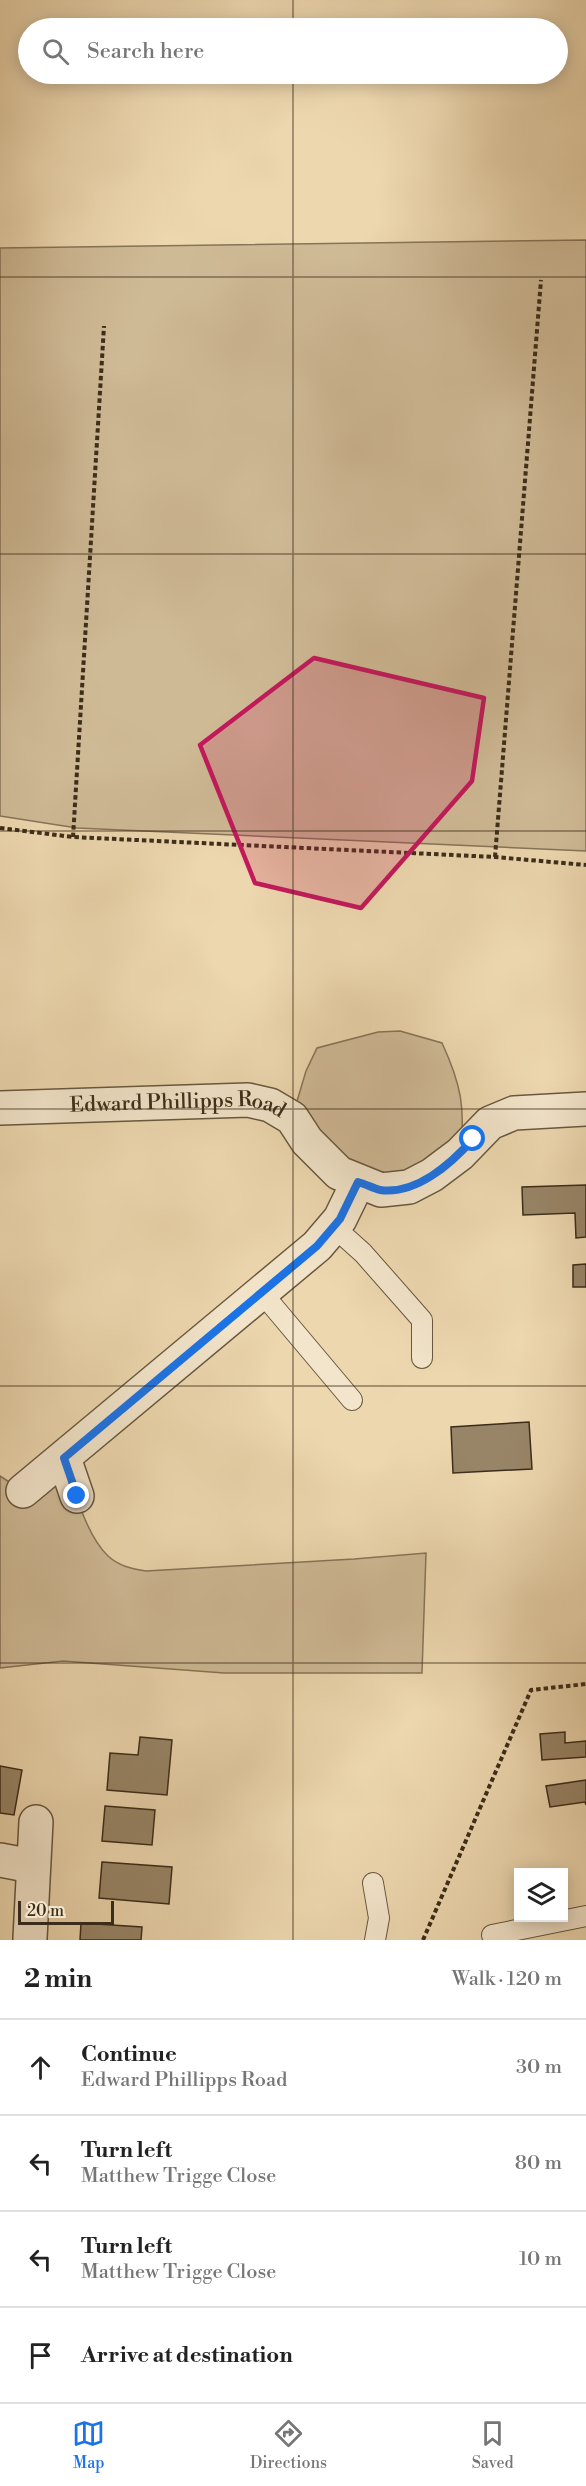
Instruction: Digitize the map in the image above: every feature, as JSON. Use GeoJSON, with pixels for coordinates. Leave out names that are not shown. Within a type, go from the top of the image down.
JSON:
{"type":"FeatureCollection","features":[{"type":"Feature","properties":{"kind":"street","name":"Edward Phillipps Road"},"geometry":{"type":"LineString","coordinates":[[0,1108],[248,1100],[270,1105],[292,1118],[307,1141],[339,1173],[381,1190],[409,1187],[448,1164],[490,1123],[514,1113],[586,1109]]}},
{"type":"Feature","properties":{"kind":"street"},"geometry":{"type":"LineString","coordinates":[[23,1491],[317,1246],[340,1219],[358,1182]]}},
{"type":"Feature","properties":{"kind":"street"},"geometry":{"type":"LineString","coordinates":[[64,1458],[77,1496]]}},
{"type":"Feature","properties":{"kind":"street"},"geometry":{"type":"LineString","coordinates":[[30,1938],[36,1822]]}},
{"type":"Feature","properties":{"kind":"street"},"geometry":{"type":"LineString","coordinates":[[0,1860],[32,1866]]}},
{"type":"Feature","properties":{"kind":"lane"},"geometry":{"type":"LineString","coordinates":[[334,1227],[363,1253],[422,1320],[422,1358]]}},
{"type":"Feature","properties":{"kind":"lane"},"geometry":{"type":"LineString","coordinates":[[262,1293],[352,1400]]}},
{"type":"Feature","properties":{"kind":"lane"},"geometry":{"type":"LineString","coordinates":[[373,1883],[379,1918],[375,1940]]}},
{"type":"Feature","properties":{"kind":"lane"},"geometry":{"type":"LineString","coordinates":[[492,1935],[586,1916]]}},
{"type":"Feature","properties":{"kind":"path"},"geometry":{"type":"LineString","coordinates":[[495,857],[541,280]]}},
{"type":"Feature","properties":{"kind":"path"},"geometry":{"type":"LineString","coordinates":[[72,837],[104,326]]}},
{"type":"Feature","properties":{"kind":"path"},"geometry":{"type":"LineString","coordinates":[[0,828],[72,837],[495,857],[586,865]]}},
{"type":"Feature","properties":{"kind":"path"},"geometry":{"type":"LineString","coordinates":[[423,1940],[531,1690],[586,1684]]}},
{"type":"Feature","properties":{"kind":"highlighted area"},"geometry":{"type":"Polygon","coordinates":[[[314,658],[484,698],[472,781],[361,908],[255,883],[200,745],[314,658]]]}},
{"type":"Feature","properties":{"kind":"shaded area"},"geometry":{"type":"Polygon","coordinates":[[[586,240],[586,851],[77,828],[0,816],[0,248],[586,240]]]}},
{"type":"Feature","properties":{"kind":"shaded area"},"geometry":{"type":"Polygon","coordinates":[[[400,1031],[442,1043],[458,1084],[462,1110],[462,1138],[460,1154],[381,1190],[292,1118],[306,1071],[317,1048],[378,1032],[400,1031]]]}},
{"type":"Feature","properties":{"kind":"shaded area"},"geometry":{"type":"Polygon","coordinates":[[[64,1458],[81,1510],[100,1547],[108,1556],[131,1568],[146,1571],[426,1553],[422,1673],[224,1673],[63,1661],[0,1668],[0,1476],[23,1491],[64,1458]]]}},
{"type":"Feature","properties":{"kind":"building"},"geometry":{"type":"Polygon","coordinates":[[[586,1185],[586,1237],[576,1238],[575,1213],[523,1215],[522,1187],[586,1185]]]}},
{"type":"Feature","properties":{"kind":"building"},"geometry":{"type":"Polygon","coordinates":[[[586,1264],[586,1287],[573,1287],[573,1265],[586,1264]]]}},
{"type":"Feature","properties":{"kind":"building"},"geometry":{"type":"Polygon","coordinates":[[[529,1422],[532,1469],[453,1473],[451,1427],[529,1422]]]}},
{"type":"Feature","properties":{"kind":"building"},"geometry":{"type":"Polygon","coordinates":[[[565,1732],[565,1743],[586,1741],[586,1757],[542,1760],[540,1734],[565,1732]]]}},
{"type":"Feature","properties":{"kind":"building"},"geometry":{"type":"Polygon","coordinates":[[[140,1737],[172,1740],[167,1795],[107,1790],[110,1753],[138,1755],[140,1737]]]}},
{"type":"Feature","properties":{"kind":"building"},"geometry":{"type":"Polygon","coordinates":[[[0,1766],[22,1770],[14,1815],[0,1813],[0,1766]]]}},
{"type":"Feature","properties":{"kind":"building"},"geometry":{"type":"Polygon","coordinates":[[[586,1780],[586,1805],[585,1802],[550,1807],[546,1786],[586,1780]]]}},
{"type":"Feature","properties":{"kind":"building"},"geometry":{"type":"Polygon","coordinates":[[[105,1806],[155,1810],[152,1845],[102,1841],[105,1806]]]}},
{"type":"Feature","properties":{"kind":"building"},"geometry":{"type":"Polygon","coordinates":[[[102,1862],[172,1867],[169,1904],[99,1898],[102,1862]]]}},
{"type":"Feature","properties":{"kind":"building"},"geometry":{"type":"Polygon","coordinates":[[[81,1923],[142,1927],[141,1940],[80,1940],[81,1923]]]}},
{"type":"Feature","properties":{"kind":"route"},"geometry":{"type":"LineString","coordinates":[[77,1496],[64,1458],[317,1246],[340,1219],[358,1182],[381,1190],[409,1187],[448,1164],[473,1139]]}}]}
